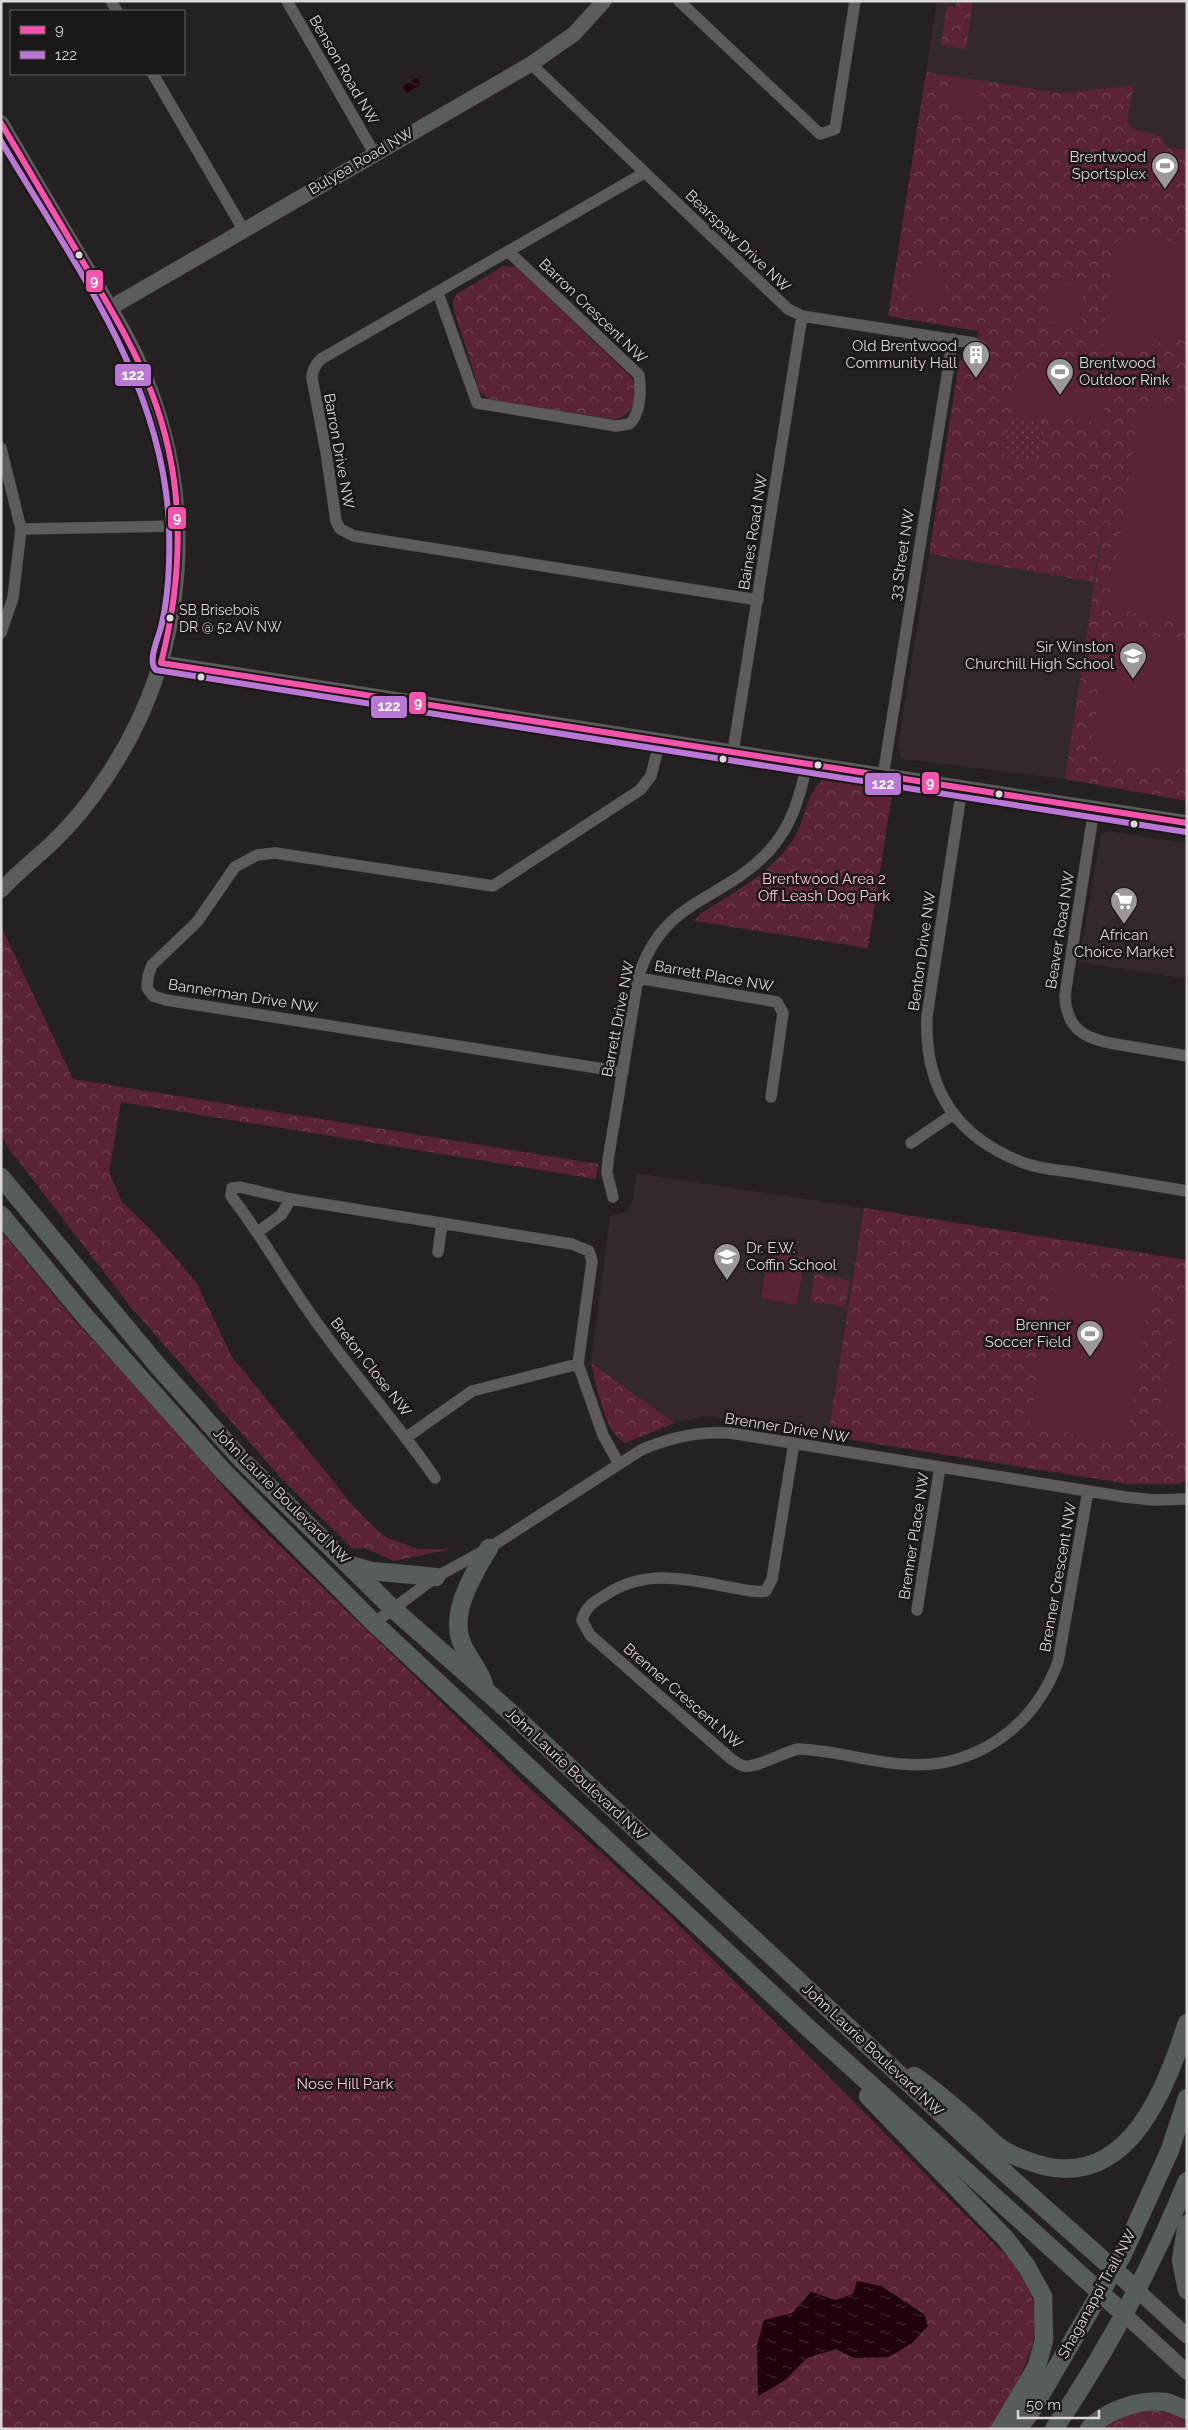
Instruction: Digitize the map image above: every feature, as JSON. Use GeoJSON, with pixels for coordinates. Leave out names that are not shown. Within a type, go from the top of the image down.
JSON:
{"type":"FeatureCollection","features":[{"type":"Feature","properties":{"kind":"main road"},"geometry":{"type":"LineString","coordinates":[[1,1163],[36,1218]]}},
{"type":"Feature","properties":{"kind":"main road","name":"John Laurie Boulevard NW"},"geometry":{"type":"LineString","coordinates":[[1,1177],[158,1366],[241,1459],[392,1608],[485,1691],[1114,2271],[1138,2291]]}},
{"type":"Feature","properties":{"kind":"main road","name":"John Laurie Boulevard NW"},"geometry":{"type":"LineString","coordinates":[[1,1215],[89,1321],[222,1470],[374,1623],[804,2025],[1125,2314]]}},
{"type":"Feature","properties":{"kind":"main road"},"geometry":{"type":"LineString","coordinates":[[485,1691],[481,1674],[472,1662],[461,1640],[459,1620],[465,1594],[475,1571],[489,1548]]}},
{"type":"Feature","properties":{"kind":"main road"},"geometry":{"type":"LineString","coordinates":[[348,1564],[371,1571],[436,1577]]}},
{"type":"Feature","properties":{"kind":"main road"},"geometry":{"type":"LineString","coordinates":[[875,2051],[936,2090],[1002,2149],[1031,2162],[1053,2168],[1071,2169],[1106,2159],[1128,2142],[1158,2095],[1187,2023]]}},
{"type":"Feature","properties":{"kind":"main road"},"geometry":{"type":"LineString","coordinates":[[804,2025],[899,2130],[1006,2239],[1027,2267],[1042,2296],[1044,2340],[1037,2366],[1000,2429]]}},
{"type":"Feature","properties":{"kind":"main road","name":"Shaganappi Trail NW"},"geometry":{"type":"LineString","coordinates":[[1018,2429],[1030,2413],[1114,2271],[1170,2150],[1187,2098]]}},
{"type":"Feature","properties":{"kind":"main road"},"geometry":{"type":"LineString","coordinates":[[1054,2429],[1138,2291],[1161,2244],[1187,2181]]}},
{"type":"Feature","properties":{"kind":"main road"},"geometry":{"type":"LineString","coordinates":[[1187,2224],[1181,2260],[1187,2290]]}},
{"type":"Feature","properties":{"kind":"main road"},"geometry":{"type":"LineString","coordinates":[[1089,2429],[1106,2415],[1147,2402],[1166,2402],[1187,2410]]}},
{"type":"Feature","properties":{"kind":"street","name":"Benson Road NW"},"geometry":{"type":"LineString","coordinates":[[287,1],[374,153]]}},
{"type":"Feature","properties":{"kind":"street","name":"Bulyea Road NW"},"geometry":{"type":"LineString","coordinates":[[110,308],[374,153],[531,64],[574,34],[604,1]]}},
{"type":"Feature","properties":{"kind":"street"},"geometry":{"type":"LineString","coordinates":[[679,1],[820,134],[835,129],[855,1]]}},
{"type":"Feature","properties":{"kind":"street","name":"Bearspaw Drive NW"},"geometry":{"type":"LineString","coordinates":[[531,64],[788,309],[802,316],[974,342]]}},
{"type":"Feature","properties":{"kind":"street"},"geometry":{"type":"LineString","coordinates":[[154,75],[243,230]]}},
{"type":"Feature","properties":{"kind":"street"},"geometry":{"type":"LineString","coordinates":[[1,123],[110,308],[136,356],[153,398],[166,440],[175,489],[178,526],[175,598],[161,663],[143,711],[104,780],[54,840],[8,878],[1,890]]}},
{"type":"Feature","properties":{"kind":"street","name":"Barron Drive NW"},"geometry":{"type":"LineString","coordinates":[[644,173],[321,359],[312,371],[336,522],[340,528],[354,536],[758,600]]}},
{"type":"Feature","properties":{"kind":"street","name":"Barron Crescent NW"},"geometry":{"type":"LineString","coordinates":[[438,293],[478,404],[616,426],[629,424],[636,416],[640,386],[639,375],[509,252]]}},
{"type":"Feature","properties":{"kind":"street","name":"Baines Road NW"},"geometry":{"type":"LineString","coordinates":[[733,752],[802,316]]}},
{"type":"Feature","properties":{"kind":"street","name":"33 Street NW"},"geometry":{"type":"LineString","coordinates":[[883,776],[952,339]]}},
{"type":"Feature","properties":{"kind":"street"},"geometry":{"type":"LineString","coordinates":[[1,448],[21,528],[13,598],[1,632]]}},
{"type":"Feature","properties":{"kind":"street"},"geometry":{"type":"LineString","coordinates":[[21,528],[178,526]]}},
{"type":"Feature","properties":{"kind":"street"},"geometry":{"type":"LineString","coordinates":[[161,663],[1187,823]]}},
{"type":"Feature","properties":{"kind":"street","name":"Bannerman Drive NW"},"geometry":{"type":"LineString","coordinates":[[622,1072],[166,1000],[153,996],[147,988],[148,976],[152,965],[197,922],[235,867],[247,859],[264,853],[275,853],[493,886],[640,790],[651,776],[660,740]]}},
{"type":"Feature","properties":{"kind":"street","name":"Barrett Drive NW"},"geometry":{"type":"LineString","coordinates":[[613,1197],[607,1173],[638,978],[646,954],[669,922],[750,868],[777,841],[792,816],[807,764]]}},
{"type":"Feature","properties":{"kind":"street","name":"Benton Drive NW"},"geometry":{"type":"LineString","coordinates":[[962,788],[927,1016],[926,1040],[930,1065],[952,1115],[986,1144],[1020,1162],[1187,1191]]}},
{"type":"Feature","properties":{"kind":"street","name":"Beaver Road NW"},"geometry":{"type":"LineString","coordinates":[[1094,809],[1065,995],[1066,1011],[1078,1030],[1097,1041],[1187,1056]]}},
{"type":"Feature","properties":{"kind":"street","name":"Barrett Place NW"},"geometry":{"type":"LineString","coordinates":[[638,978],[777,1002],[783,1013],[771,1097]]}},
{"type":"Feature","properties":{"kind":"street"},"geometry":{"type":"LineString","coordinates":[[911,1143],[952,1115]]}},
{"type":"Feature","properties":{"kind":"street","name":"Breton Close NW"},"geometry":{"type":"LineString","coordinates":[[578,1364],[472,1391],[407,1437],[310,1313],[258,1232],[231,1196],[232,1188],[240,1187],[291,1199],[572,1244],[589,1251],[592,1261],[578,1364],[603,1435],[619,1464]]}},
{"type":"Feature","properties":{"kind":"street"},"geometry":{"type":"LineString","coordinates":[[258,1232],[281,1215],[291,1199]]}},
{"type":"Feature","properties":{"kind":"street"},"geometry":{"type":"LineString","coordinates":[[438,1252],[442,1223]]}},
{"type":"Feature","properties":{"kind":"street","name":"Brenner Drive NW"},"geometry":{"type":"LineString","coordinates":[[374,1623],[436,1577],[489,1548],[619,1464],[651,1446],[687,1434],[723,1433],[1088,1491],[1154,1500],[1187,1499]]}},
{"type":"Feature","properties":{"kind":"street"},"geometry":{"type":"LineString","coordinates":[[407,1437],[435,1478]]}},
{"type":"Feature","properties":{"kind":"street","name":"Brenner Crescent NW"},"geometry":{"type":"LineString","coordinates":[[794,1444],[772,1579],[766,1591],[753,1591],[678,1577],[647,1578],[627,1583],[590,1605],[582,1620],[590,1635],[730,1758],[744,1766],[752,1766],[788,1751],[798,1750],[900,1764],[936,1764],[974,1754],[994,1744],[1009,1733],[1021,1723],[1042,1696],[1058,1662],[1088,1491]]}},
{"type":"Feature","properties":{"kind":"street","name":"Brenner Place NW"},"geometry":{"type":"LineString","coordinates":[[917,1610],[940,1467]]}},
{"type":"Feature","properties":{"kind":"street","name":"John Laurie Boulevard NW"},"geometry":{"type":"LineString","coordinates":[[1138,2291],[1187,2336]]}},
{"type":"Feature","properties":{"kind":"street","name":"John Laurie Boulevard NW"},"geometry":{"type":"LineString","coordinates":[[1125,2314],[1187,2372]]}},
{"type":"Feature","properties":{"kind":"shaded area"},"geometry":{"type":"Polygon","coordinates":[[[937,1],[1187,1],[1187,150],[1167,147],[1161,136],[1133,129],[1127,121],[1134,85],[1061,93],[926,72],[937,1]]]}},
{"type":"Feature","properties":{"kind":"shaded area"},"geometry":{"type":"Polygon","coordinates":[[[1124,383],[1187,798],[1065,779],[901,759],[898,746],[929,554],[1093,582],[1124,383]]]}},
{"type":"Feature","properties":{"kind":"shaded area"},"geometry":{"type":"Polygon","coordinates":[[[1108,831],[1187,843],[1187,979],[1079,962],[1101,834],[1108,831]]]}},
{"type":"Feature","properties":{"kind":"shaded area","name":"Dr. E.W. Coffin School"},"geometry":{"type":"Polygon","coordinates":[[[636,1173],[864,1208],[828,1436],[706,1416],[675,1423],[591,1363],[610,1216],[626,1212],[633,1200],[636,1173]]]}},
{"type":"Feature","properties":{"kind":"green space"},"geometry":{"type":"Polygon","coordinates":[[[957,1],[973,1],[966,49],[941,45],[947,6],[955,8],[957,1]]]}},
{"type":"Feature","properties":{"kind":"green space"},"geometry":{"type":"Polygon","coordinates":[[[926,72],[1061,93],[1134,85],[1127,121],[1133,129],[1161,136],[1167,147],[1187,150],[1187,801],[1065,779],[1106,507],[1093,582],[929,554],[959,362],[967,353],[975,354],[978,331],[888,316],[926,72]]]}},
{"type":"Feature","properties":{"kind":"green space"},"geometry":{"type":"Polygon","coordinates":[[[950,77],[982,84],[977,114],[953,111],[950,77]]]}},
{"type":"Feature","properties":{"kind":"green space"},"geometry":{"type":"Polygon","coordinates":[[[1126,233],[1187,244],[1187,328],[1157,343],[1135,347],[1102,344],[1114,244],[1126,233]]]}},
{"type":"Feature","properties":{"kind":"green space"},"geometry":{"type":"Polygon","coordinates":[[[919,263],[945,270],[946,299],[905,304],[919,263]]]}},
{"type":"Feature","properties":{"kind":"green space"},"geometry":{"type":"Polygon","coordinates":[[[503,266],[516,267],[632,378],[635,391],[633,404],[626,414],[614,419],[491,400],[480,392],[453,307],[453,300],[457,294],[503,266]]]}},
{"type":"Feature","properties":{"kind":"green space"},"geometry":{"type":"Polygon","coordinates":[[[1052,283],[1084,286],[1081,328],[1047,320],[1052,283]]]}},
{"type":"Feature","properties":{"kind":"green space","name":"Brentwood Outdoor Rink"},"geometry":{"type":"Polygon","coordinates":[[[1018,368],[1109,382],[1102,424],[1012,410],[1018,368]]]}},
{"type":"Feature","properties":{"kind":"green space"},"geometry":{"type":"Polygon","coordinates":[[[1141,401],[1187,409],[1187,621],[1109,609],[1141,401]]]}},
{"type":"Feature","properties":{"kind":"green space"},"geometry":{"type":"Polygon","coordinates":[[[1010,417],[1045,422],[1039,462],[1004,457],[1010,417]]]}},
{"type":"Feature","properties":{"kind":"green space"},"geometry":{"type":"Polygon","coordinates":[[[1108,629],[1187,641],[1187,770],[1090,756],[1108,629]]]}},
{"type":"Feature","properties":{"kind":"green space","name":"Brentwood Area 2 Off Leash Dog Park"},"geometry":{"type":"Polygon","coordinates":[[[826,778],[893,788],[868,948],[694,921],[700,914],[752,881],[786,850],[795,837],[815,788],[826,778]]]}},
{"type":"Feature","properties":{"kind":"green space"},"geometry":{"type":"Polygon","coordinates":[[[1,926],[73,1079],[598,1164],[596,1179],[121,1102],[109,1173],[122,1202],[152,1231],[196,1282],[232,1357],[355,1508],[383,1536],[418,1549],[451,1549],[394,1561],[365,1548],[353,1549],[280,1477],[130,1306],[10,1150],[1,1136],[1,926]]]}},
{"type":"Feature","properties":{"kind":"green space"},"geometry":{"type":"Polygon","coordinates":[[[864,1208],[1187,1260],[1187,1480],[1179,1484],[1129,1484],[828,1436],[864,1208]]]}},
{"type":"Feature","properties":{"kind":"green space","name":"Nose Hill Park"},"geometry":{"type":"Polygon","coordinates":[[[1,1231],[75,1321],[154,1407],[245,1512],[522,1781],[664,1910],[1020,2270],[1028,2287],[1036,2314],[1034,2338],[1031,2351],[1018,2381],[1003,2412],[992,2429],[1,2429],[1,1231]]]}},
{"type":"Feature","properties":{"kind":"green space"},"geometry":{"type":"Polygon","coordinates":[[[769,1252],[805,1257],[797,1305],[761,1298],[769,1252]]]}},
{"type":"Feature","properties":{"kind":"green space","name":"Brenner Soccer Field"},"geometry":{"type":"Polygon","coordinates":[[[1056,1271],[1152,1288],[1126,1444],[1029,1427],[1056,1271]]]}},
{"type":"Feature","properties":{"kind":"green space"},"geometry":{"type":"Polygon","coordinates":[[[814,1274],[850,1280],[845,1307],[810,1301],[814,1274]]]}},
{"type":"Feature","properties":{"kind":"green space"},"geometry":{"type":"Polygon","coordinates":[[[1179,1290],[1187,1291],[1187,1436],[1160,1432],[1179,1290]]]}},
{"type":"Feature","properties":{"kind":"green space"},"geometry":{"type":"Polygon","coordinates":[[[591,1363],[675,1423],[625,1443],[618,1438],[602,1407],[591,1363]]]}},
{"type":"Feature","properties":{"kind":"green space"},"geometry":{"type":"Polygon","coordinates":[[[1154,2410],[1187,2417],[1187,2429],[1102,2429],[1122,2416],[1154,2410]]]}},
{"type":"Feature","properties":{"kind":"water"},"geometry":{"type":"Polygon","coordinates":[[[417,78],[421,84],[407,93],[403,86],[417,78]]]}},
{"type":"Feature","properties":{"kind":"water"},"geometry":{"type":"Polygon","coordinates":[[[857,2281],[881,2286],[924,2314],[928,2326],[912,2343],[889,2357],[854,2358],[836,2349],[807,2358],[784,2381],[758,2396],[757,2346],[764,2320],[792,2313],[811,2292],[836,2300],[853,2294],[857,2281]]]}},
{"type":"Feature","properties":{"kind":"transit line","name":"9"},"geometry":{"type":"LineString","coordinates":[[1,123],[121,328],[151,391],[162,424],[175,492],[177,561],[169,629],[161,663]]}},
{"type":"Feature","properties":{"kind":"transit line","name":"122"},"geometry":{"type":"LineString","coordinates":[[1,141],[84,277],[132,372],[150,421],[163,473],[169,526],[166,602],[153,656],[156,670],[1186,832]]}},
{"type":"Feature","properties":{"kind":"transit line","name":"9"},"geometry":{"type":"LineString","coordinates":[[161,663],[1187,823]]}},
{"type":"Feature","properties":{"kind":"place","name":"Brentwood Sportsplex"},"geometry":{"type":"Point","coordinates":[1165,190]}},
{"type":"Feature","properties":{"kind":"place","name":"Old Brentwood Community Hall"},"geometry":{"type":"Point","coordinates":[976,379]}},
{"type":"Feature","properties":{"kind":"place","name":"Brentwood Outdoor Rink"},"geometry":{"type":"Point","coordinates":[1060,396]}},
{"type":"Feature","properties":{"kind":"place","name":"SB Brisebois DR @ 52 AV NW"},"geometry":{"type":"Point","coordinates":[170,618]}},
{"type":"Feature","properties":{"kind":"place","name":"Sir Winston Churchill High School"},"geometry":{"type":"Point","coordinates":[1133,680]}},
{"type":"Feature","properties":{"kind":"place","name":"African Choice Market"},"geometry":{"type":"Point","coordinates":[1124,925]}},
{"type":"Feature","properties":{"kind":"place","name":"Dr. E.W. Coffin School"},"geometry":{"type":"Point","coordinates":[727,1281]}},
{"type":"Feature","properties":{"kind":"place","name":"Brenner Soccer Field"},"geometry":{"type":"Point","coordinates":[1090,1358]}}]}
